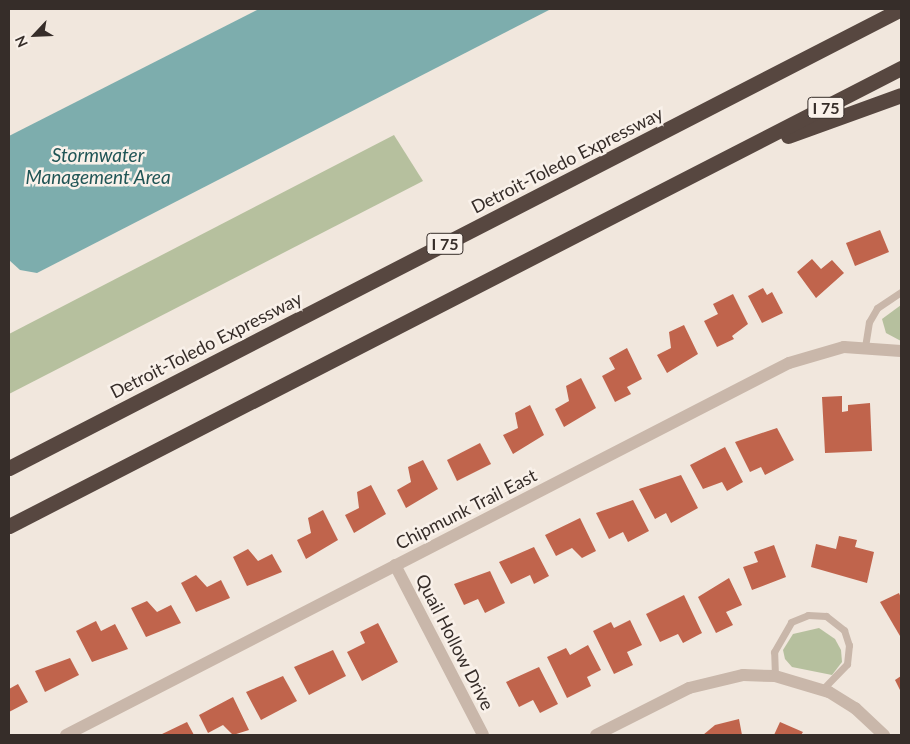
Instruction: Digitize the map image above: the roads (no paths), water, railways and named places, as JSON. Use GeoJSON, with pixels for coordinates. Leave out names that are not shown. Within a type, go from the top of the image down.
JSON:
{"type":"FeatureCollection","features":[{"type":"Feature","properties":{"kind":"highway","name":"Detroit-Toledo Expressway"},"geometry":{"type":"LineString","coordinates":[[9,468],[901,9]]}},
{"type":"Feature","properties":{"kind":"highway","name":"I 75"},"geometry":{"type":"LineString","coordinates":[[9,526],[751,148],[901,68]]}},
{"type":"Feature","properties":{"kind":"highway"},"geometry":{"type":"LineString","coordinates":[[751,148],[901,95]]}},
{"type":"Feature","properties":{"kind":"street","name":"Chipmunk Trail East"},"geometry":{"type":"LineString","coordinates":[[66,735],[789,363],[817,352],[865,347],[896,350]]}},
{"type":"Feature","properties":{"kind":"street","name":"Quail Hollow Drive"},"geometry":{"type":"LineString","coordinates":[[395,565],[483,735]]}},
{"type":"Feature","properties":{"kind":"street"},"geometry":{"type":"LineString","coordinates":[[596,735],[712,680],[774,676],[822,689],[855,708],[884,735]]}},
{"type":"Feature","properties":{"kind":"lane"},"geometry":{"type":"LineString","coordinates":[[865,347],[869,322],[877,308],[901,292]]}},
{"type":"Feature","properties":{"kind":"lane"},"geometry":{"type":"LineString","coordinates":[[774,676],[774,652],[791,622],[808,615],[826,616],[844,630],[849,645],[847,664],[822,689]]}},
{"type":"Feature","properties":{"kind":"water","name":"Stormwater Management Area"},"geometry":{"type":"Polygon","coordinates":[[[259,9],[551,9],[37,273],[20,270],[9,260],[9,136],[259,9]]]}}]}
